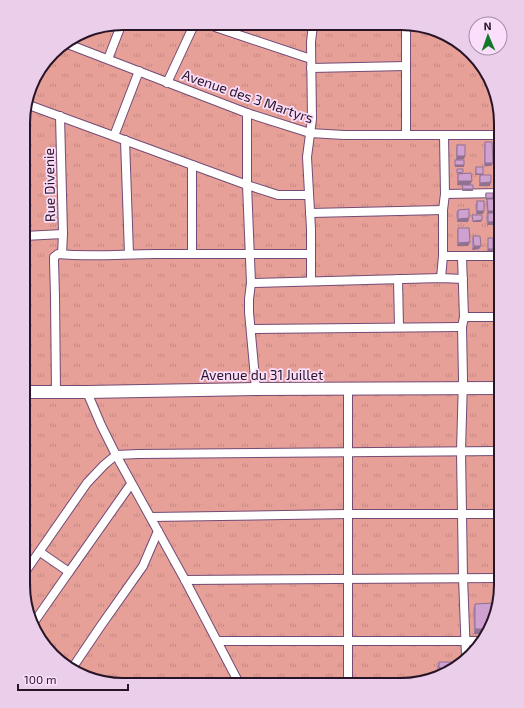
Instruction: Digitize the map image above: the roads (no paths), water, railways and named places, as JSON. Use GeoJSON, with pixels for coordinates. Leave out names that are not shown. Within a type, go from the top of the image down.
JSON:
{"type":"FeatureCollection","features":[{"type":"Feature","properties":{"kind":"street"},"geometry":{"type":"LineString","coordinates":[[108,59],[119,30]]}},
{"type":"Feature","properties":{"kind":"street"},"geometry":{"type":"LineString","coordinates":[[167,83],[191,30]]}},
{"type":"Feature","properties":{"kind":"street"},"geometry":{"type":"LineString","coordinates":[[224,30],[311,59]]}},
{"type":"Feature","properties":{"kind":"street"},"geometry":{"type":"LineString","coordinates":[[311,281],[307,157],[312,119],[310,42],[312,30]]}},
{"type":"Feature","properties":{"kind":"street"},"geometry":{"type":"LineString","coordinates":[[406,30],[406,135]]}},
{"type":"Feature","properties":{"kind":"street","name":"Avenue des 3 Martyrs"},"geometry":{"type":"LineString","coordinates":[[72,45],[247,113],[310,132],[344,135],[494,135]]}},
{"type":"Feature","properties":{"kind":"street"},"geometry":{"type":"LineString","coordinates":[[311,68],[406,66]]}},
{"type":"Feature","properties":{"kind":"street"},"geometry":{"type":"LineString","coordinates":[[114,136],[139,71]]}},
{"type":"Feature","properties":{"kind":"street"},"geometry":{"type":"LineString","coordinates":[[32,106],[247,185],[278,194],[309,195]]}},
{"type":"Feature","properties":{"kind":"street"},"geometry":{"type":"LineString","coordinates":[[247,113],[247,185],[251,283],[249,299],[250,329],[256,389]]}},
{"type":"Feature","properties":{"kind":"street","name":"Rue Divenie"},"geometry":{"type":"LineString","coordinates":[[60,116],[63,234],[62,254]]}},
{"type":"Feature","properties":{"kind":"street"},"geometry":{"type":"LineString","coordinates":[[441,278],[443,256],[443,210],[445,194],[444,136]]}},
{"type":"Feature","properties":{"kind":"street"},"geometry":{"type":"LineString","coordinates":[[125,140],[129,254]]}},
{"type":"Feature","properties":{"kind":"street"},"geometry":{"type":"LineString","coordinates":[[192,165],[192,254]]}},
{"type":"Feature","properties":{"kind":"street"},"geometry":{"type":"LineString","coordinates":[[445,194],[494,193]]}},
{"type":"Feature","properties":{"kind":"street"},"geometry":{"type":"LineString","coordinates":[[310,213],[443,210]]}},
{"type":"Feature","properties":{"kind":"street"},"geometry":{"type":"LineString","coordinates":[[30,236],[63,234]]}},
{"type":"Feature","properties":{"kind":"street"},"geometry":{"type":"LineString","coordinates":[[56,392],[54,257],[58,254],[311,254]]}},
{"type":"Feature","properties":{"kind":"street"},"geometry":{"type":"LineString","coordinates":[[443,256],[494,256]]}},
{"type":"Feature","properties":{"kind":"street"},"geometry":{"type":"LineString","coordinates":[[462,256],[464,317],[462,327],[461,451],[466,651]]}},
{"type":"Feature","properties":{"kind":"street"},"geometry":{"type":"LineString","coordinates":[[251,283],[441,278],[463,279]]}},
{"type":"Feature","properties":{"kind":"street"},"geometry":{"type":"LineString","coordinates":[[398,279],[399,327]]}},
{"type":"Feature","properties":{"kind":"street"},"geometry":{"type":"LineString","coordinates":[[464,317],[494,317]]}},
{"type":"Feature","properties":{"kind":"street"},"geometry":{"type":"LineString","coordinates":[[250,329],[462,327]]}},
{"type":"Feature","properties":{"kind":"street","name":"Avenue du 31 Juillet"},"geometry":{"type":"LineString","coordinates":[[30,392],[494,388]]}},
{"type":"Feature","properties":{"kind":"street"},"geometry":{"type":"LineString","coordinates":[[348,389],[348,678]]}},
{"type":"Feature","properties":{"kind":"street"},"geometry":{"type":"LineString","coordinates":[[87,392],[101,425],[131,484],[151,517],[237,678]]}},
{"type":"Feature","properties":{"kind":"street"},"geometry":{"type":"LineString","coordinates":[[30,566],[87,483],[116,455],[494,451]]}},
{"type":"Feature","properties":{"kind":"street"},"geometry":{"type":"LineString","coordinates":[[37,618],[131,484]]}},
{"type":"Feature","properties":{"kind":"street"},"geometry":{"type":"LineString","coordinates":[[151,517],[347,514],[494,514]]}},
{"type":"Feature","properties":{"kind":"street"},"geometry":{"type":"LineString","coordinates":[[75,664],[143,566],[158,531]]}},
{"type":"Feature","properties":{"kind":"street"},"geometry":{"type":"LineString","coordinates":[[40,552],[69,572]]}},
{"type":"Feature","properties":{"kind":"street"},"geometry":{"type":"LineString","coordinates":[[185,580],[494,578]]}},
{"type":"Feature","properties":{"kind":"street"},"geometry":{"type":"LineString","coordinates":[[218,642],[475,641]]}}]}
